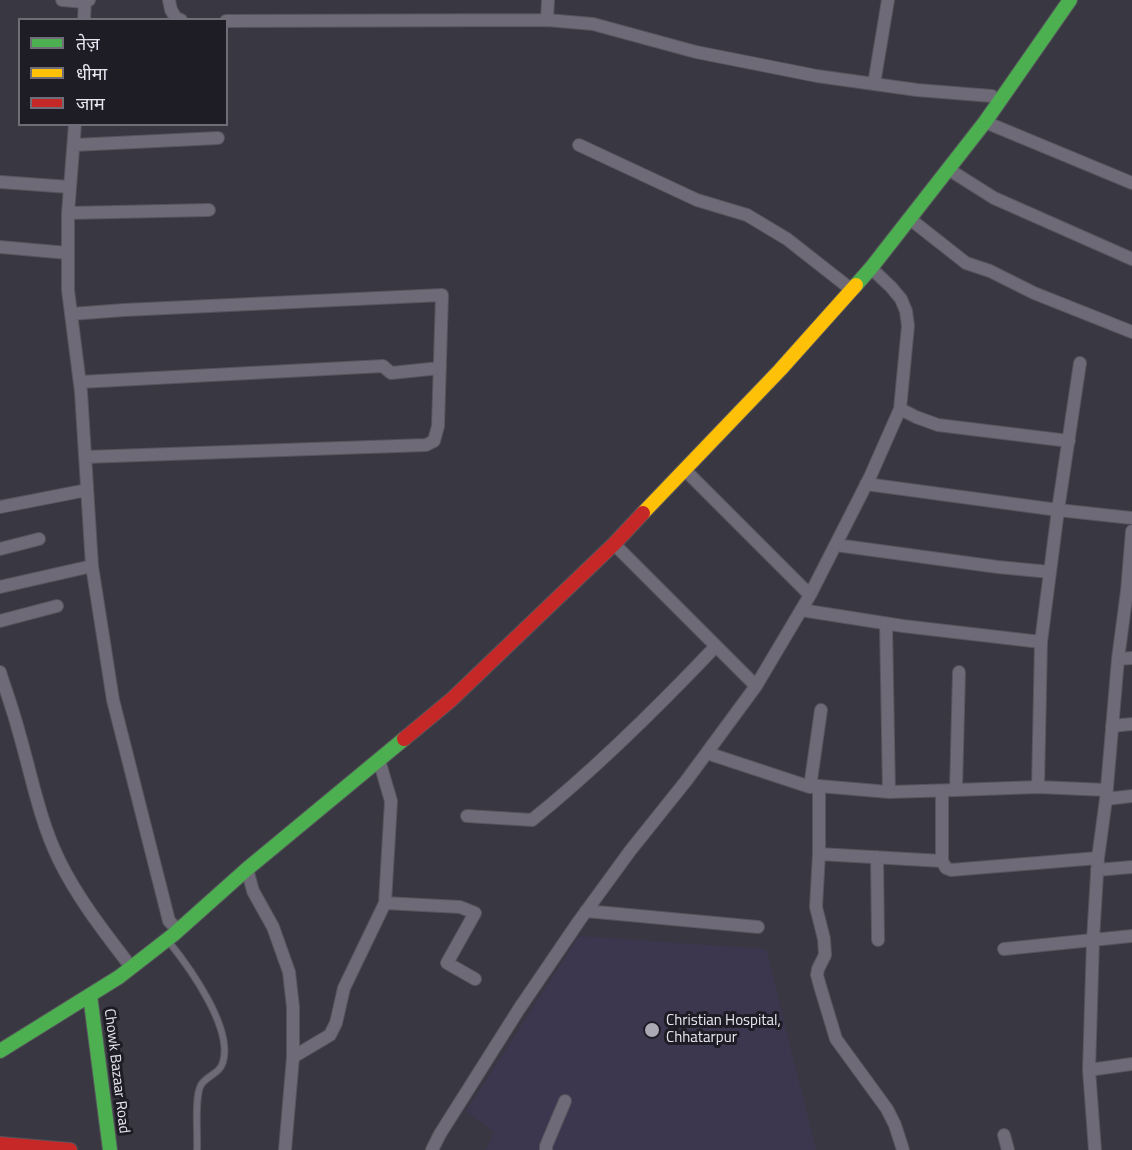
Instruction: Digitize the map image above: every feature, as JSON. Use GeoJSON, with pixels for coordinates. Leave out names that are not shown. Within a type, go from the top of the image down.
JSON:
{"type":"FeatureCollection","features":[{"type":"Feature","properties":{"kind":"main road"},"geometry":{"type":"LineString","coordinates":[[0,1051],[118,977],[128,963],[175,921],[247,868],[451,700],[614,544],[780,370],[848,287],[992,96],[1059,0]]}},
{"type":"Feature","properties":{"kind":"main road"},"geometry":{"type":"LineString","coordinates":[[229,868],[441,691],[517,624],[848,287],[872,268],[985,122],[1070,0]]}},
{"type":"Feature","properties":{"kind":"main road"},"geometry":{"type":"LineString","coordinates":[[0,1036],[167,939],[175,921]]}},
{"type":"Feature","properties":{"kind":"main road","name":"Chowk Bazaar Road"},"geometry":{"type":"LineString","coordinates":[[90,995],[110,1150]]}},
{"type":"Feature","properties":{"kind":"main road"},"geometry":{"type":"LineString","coordinates":[[0,1144],[70,1150]]}},
{"type":"Feature","properties":{"kind":"street"},"geometry":{"type":"LineString","coordinates":[[62,0],[86,1],[84,18]]}},
{"type":"Feature","properties":{"kind":"street"},"geometry":{"type":"LineString","coordinates":[[169,0],[176,18]]}},
{"type":"Feature","properties":{"kind":"street"},"geometry":{"type":"LineString","coordinates":[[547,20],[548,0]]}},
{"type":"Feature","properties":{"kind":"street"},"geometry":{"type":"LineString","coordinates":[[874,84],[888,0]]}},
{"type":"Feature","properties":{"kind":"street"},"geometry":{"type":"LineString","coordinates":[[228,21],[547,20],[593,24],[696,52],[818,76],[917,90],[992,96]]}},
{"type":"Feature","properties":{"kind":"street"},"geometry":{"type":"LineString","coordinates":[[985,122],[1132,183]]}},
{"type":"Feature","properties":{"kind":"street"},"geometry":{"type":"LineString","coordinates":[[75,126],[68,213],[68,290],[80,382],[92,566],[113,700],[175,921]]}},
{"type":"Feature","properties":{"kind":"street"},"geometry":{"type":"LineString","coordinates":[[74,145],[218,138]]}},
{"type":"Feature","properties":{"kind":"street"},"geometry":{"type":"LineString","coordinates":[[579,146],[697,200],[747,215],[787,239],[848,287]]}},
{"type":"Feature","properties":{"kind":"street"},"geometry":{"type":"LineString","coordinates":[[948,169],[994,198],[1132,259]]}},
{"type":"Feature","properties":{"kind":"street"},"geometry":{"type":"LineString","coordinates":[[0,182],[70,187]]}},
{"type":"Feature","properties":{"kind":"street"},"geometry":{"type":"LineString","coordinates":[[68,213],[209,210]]}},
{"type":"Feature","properties":{"kind":"street"},"geometry":{"type":"LineString","coordinates":[[910,219],[966,263],[990,271],[1034,293],[1132,332]]}},
{"type":"Feature","properties":{"kind":"street"},"geometry":{"type":"LineString","coordinates":[[0,247],[68,253]]}},
{"type":"Feature","properties":{"kind":"street"},"geometry":{"type":"LineString","coordinates":[[432,1150],[519,1009],[586,911],[756,686],[810,596],[836,545],[900,409],[908,326],[906,311],[901,299],[891,286],[872,268]]}},
{"type":"Feature","properties":{"kind":"street"},"geometry":{"type":"LineString","coordinates":[[71,314],[442,295],[438,426],[434,441],[426,445],[85,457]]}},
{"type":"Feature","properties":{"kind":"street"},"geometry":{"type":"LineString","coordinates":[[1038,787],[1041,642],[1080,363]]}},
{"type":"Feature","properties":{"kind":"street"},"geometry":{"type":"LineString","coordinates":[[80,382],[383,366],[391,373],[440,368]]}},
{"type":"Feature","properties":{"kind":"street"},"geometry":{"type":"LineString","coordinates":[[900,409],[938,425],[1069,441]]}},
{"type":"Feature","properties":{"kind":"street"},"geometry":{"type":"LineString","coordinates":[[685,470],[810,596]]}},
{"type":"Feature","properties":{"kind":"street"},"geometry":{"type":"LineString","coordinates":[[866,484],[1132,519]]}},
{"type":"Feature","properties":{"kind":"street"},"geometry":{"type":"LineString","coordinates":[[0,507],[87,490]]}},
{"type":"Feature","properties":{"kind":"street"},"geometry":{"type":"LineString","coordinates":[[1095,1150],[1089,1070],[1093,940],[1118,659],[1130,591],[1132,531]]}},
{"type":"Feature","properties":{"kind":"street"},"geometry":{"type":"LineString","coordinates":[[0,549],[39,539]]}},
{"type":"Feature","properties":{"kind":"street"},"geometry":{"type":"LineString","coordinates":[[614,544],[756,686]]}},
{"type":"Feature","properties":{"kind":"street"},"geometry":{"type":"LineString","coordinates":[[836,545],[1050,572]]}},
{"type":"Feature","properties":{"kind":"street"},"geometry":{"type":"LineString","coordinates":[[0,587],[92,566]]}},
{"type":"Feature","properties":{"kind":"street"},"geometry":{"type":"LineString","coordinates":[[0,621],[57,606]]}},
{"type":"Feature","properties":{"kind":"street"},"geometry":{"type":"LineString","coordinates":[[801,610],[886,624],[1041,642]]}},
{"type":"Feature","properties":{"kind":"street"},"geometry":{"type":"LineString","coordinates":[[886,624],[889,792]]}},
{"type":"Feature","properties":{"kind":"street"},"geometry":{"type":"LineString","coordinates":[[467,816],[532,820],[655,710],[716,646]]}},
{"type":"Feature","properties":{"kind":"street"},"geometry":{"type":"LineString","coordinates":[[1118,659],[1132,658]]}},
{"type":"Feature","properties":{"kind":"street"},"geometry":{"type":"LineString","coordinates":[[956,790],[959,672]]}},
{"type":"Feature","properties":{"kind":"street"},"geometry":{"type":"LineString","coordinates":[[1,679],[18,728],[40,814],[58,859],[90,912],[128,963]]}},
{"type":"Feature","properties":{"kind":"street"},"geometry":{"type":"LineString","coordinates":[[821,710],[814,787],[819,854],[816,907],[824,939],[825,955],[817,975],[836,1039],[887,1109],[903,1150]]}},
{"type":"Feature","properties":{"kind":"street"},"geometry":{"type":"LineString","coordinates":[[1112,726],[1132,724]]}},
{"type":"Feature","properties":{"kind":"street"},"geometry":{"type":"LineString","coordinates":[[707,753],[814,787],[889,792],[1038,787],[1132,796]]}},
{"type":"Feature","properties":{"kind":"street"},"geometry":{"type":"LineString","coordinates":[[293,1057],[330,1035],[336,1023],[344,988],[385,903],[391,801],[379,760]]}},
{"type":"Feature","properties":{"kind":"street"},"geometry":{"type":"LineString","coordinates":[[942,791],[942,861],[946,868],[951,870],[1098,864],[1132,867]]}},
{"type":"Feature","properties":{"kind":"street"},"geometry":{"type":"LineString","coordinates":[[819,854],[942,861]]}},
{"type":"Feature","properties":{"kind":"street"},"geometry":{"type":"LineString","coordinates":[[877,857],[878,940]]}},
{"type":"Feature","properties":{"kind":"street"},"geometry":{"type":"LineString","coordinates":[[247,868],[254,891],[273,927],[289,972],[293,1007],[293,1057],[285,1150]]}},
{"type":"Feature","properties":{"kind":"street"},"geometry":{"type":"LineString","coordinates":[[385,903],[460,907],[475,913],[447,963],[475,979]]}},
{"type":"Feature","properties":{"kind":"street"},"geometry":{"type":"LineString","coordinates":[[586,911],[758,927]]}},
{"type":"Feature","properties":{"kind":"street"},"geometry":{"type":"LineString","coordinates":[[1004,949],[1132,936]]}},
{"type":"Feature","properties":{"kind":"street"},"geometry":{"type":"LineString","coordinates":[[1089,1070],[1132,1064]]}},
{"type":"Feature","properties":{"kind":"street"},"geometry":{"type":"LineString","coordinates":[[546,1150],[564,1101]]}},
{"type":"Feature","properties":{"kind":"street"},"geometry":{"type":"LineString","coordinates":[[1004,1135],[1008,1150]]}},
{"type":"Feature","properties":{"kind":"lane"},"geometry":{"type":"LineString","coordinates":[[167,939],[205,994],[220,1027],[225,1047],[222,1067],[204,1081],[200,1088],[197,1150]]}},
{"type":"Feature","properties":{"kind":"shaded area","name":"Christian Hospital, Chhatarpur"},"geometry":{"type":"Polygon","coordinates":[[[579,936],[766,949],[816,1150],[486,1150],[494,1132],[466,1111],[579,936]]]}},
{"type":"Feature","properties":{"kind":"traffic: fast"},"geometry":{"type":"LineString","coordinates":[[856,285],[985,122],[1070,0]]}},
{"type":"Feature","properties":{"kind":"traffic: fast"},"geometry":{"type":"LineString","coordinates":[[0,1051],[119,977],[173,935],[247,869],[404,739]]}},
{"type":"Feature","properties":{"kind":"traffic: fast"},"geometry":{"type":"LineString","coordinates":[[90,995],[110,1150]]}},
{"type":"Feature","properties":{"kind":"traffic: slow"},"geometry":{"type":"LineString","coordinates":[[643,513],[780,370],[856,285]]}},
{"type":"Feature","properties":{"kind":"traffic: jam"},"geometry":{"type":"LineString","coordinates":[[404,739],[451,700],[614,544],[643,513]]}},
{"type":"Feature","properties":{"kind":"traffic: jam"},"geometry":{"type":"LineString","coordinates":[[0,1144],[70,1150]]}},
{"type":"Feature","properties":{"kind":"place","name":"Christian Hospital, Chhatarpur"},"geometry":{"type":"Point","coordinates":[652,1030]}}]}
